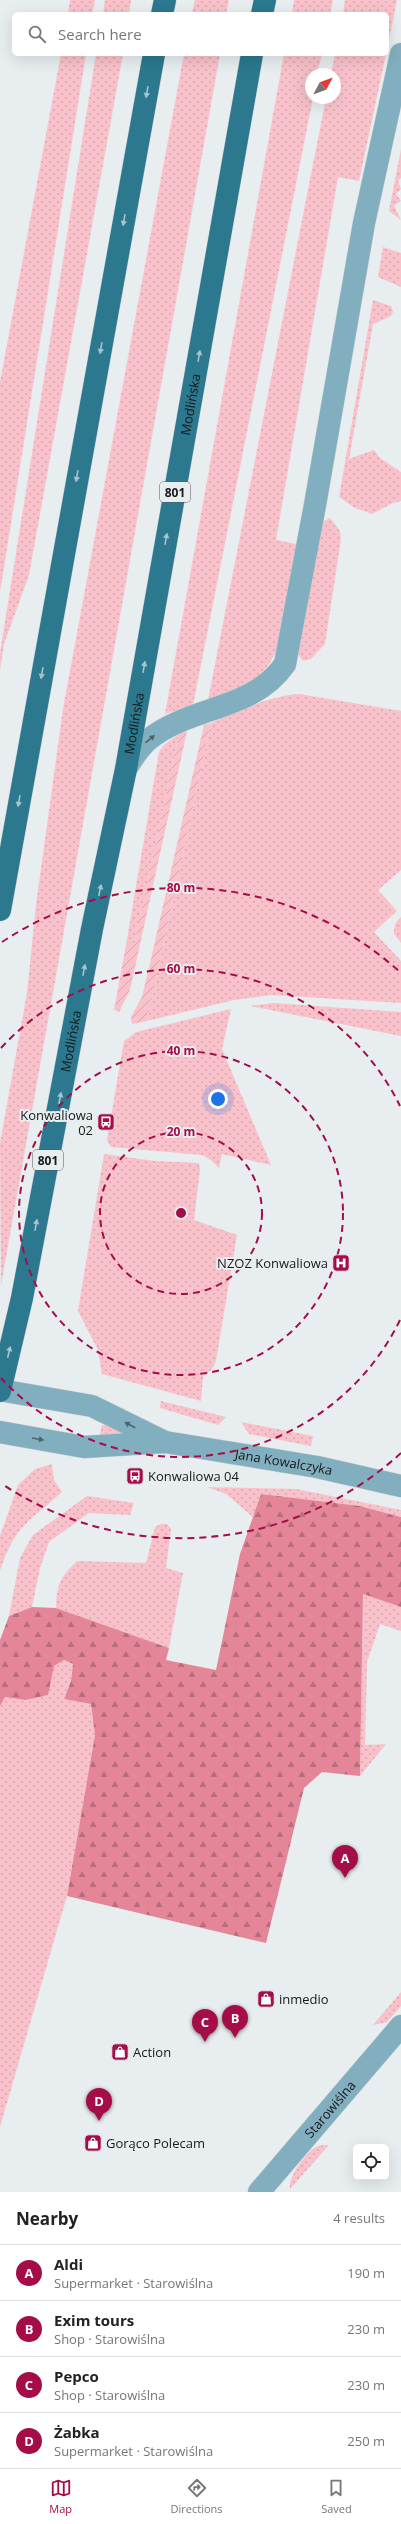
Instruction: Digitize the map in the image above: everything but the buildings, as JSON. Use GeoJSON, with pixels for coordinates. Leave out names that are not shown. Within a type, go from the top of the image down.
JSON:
{"type":"FeatureCollection","features":[{"type":"Feature","properties":{"kind":"main road"},"geometry":{"type":"LineString","coordinates":[[161,12],[162,0]]}},
{"type":"Feature","properties":{"kind":"main road"},"geometry":{"type":"LineString","coordinates":[[162,12],[165,0]]}},
{"type":"Feature","properties":{"kind":"main road"},"geometry":{"type":"LineString","coordinates":[[257,12],[259,0]]}},
{"type":"Feature","properties":{"kind":"main road"},"geometry":{"type":"LineString","coordinates":[[262,12],[265,0]]}},
{"type":"Feature","properties":{"kind":"main road"},"geometry":{"type":"LineString","coordinates":[[0,910],[154,56]]}},
{"type":"Feature","properties":{"kind":"main road","name":"Modlińska"},"geometry":{"type":"LineString","coordinates":[[0,1390],[22,1298],[92,929],[126,769],[252,56]]}},
{"type":"Feature","properties":{"kind":"street"},"geometry":{"type":"LineString","coordinates":[[126,769],[147,741],[158,733],[173,724],[247,696],[277,676],[288,656],[364,223],[401,54]]}},
{"type":"Feature","properties":{"kind":"street","name":"Jana Kowalczyka"},"geometry":{"type":"LineString","coordinates":[[0,1390],[92,1406],[165,1442]]}},
{"type":"Feature","properties":{"kind":"street","name":"Jana Kowalczyka"},"geometry":{"type":"LineString","coordinates":[[0,1432],[84,1447],[165,1442],[317,1467],[401,1486]]}},
{"type":"Feature","properties":{"kind":"street","name":"Starowiślna"},"geometry":{"type":"LineString","coordinates":[[259,2192],[401,2026]]}},
{"type":"Feature","properties":{"kind":"shaded area"},"geometry":{"type":"Polygon","coordinates":[[[70,0],[95,0],[92,12],[68,12],[70,0]]]}},
{"type":"Feature","properties":{"kind":"shaded area"},"geometry":{"type":"Polygon","coordinates":[[[105,0],[131,0],[129,12],[103,12],[105,0]]]}},
{"type":"Feature","properties":{"kind":"shaded area"},"geometry":{"type":"Polygon","coordinates":[[[195,0],[229,0],[226,12],[192,12],[195,0]]]}},
{"type":"Feature","properties":{"kind":"shaded area"},"geometry":{"type":"Polygon","coordinates":[[[294,0],[333,0],[330,12],[292,12],[294,0]]]}},
{"type":"Feature","properties":{"kind":"shaded area"},"geometry":{"type":"Polygon","coordinates":[[[345,0],[397,0],[389,39],[389,12],[343,12],[345,0]]]}},
{"type":"Feature","properties":{"kind":"shaded area"},"geometry":{"type":"Polygon","coordinates":[[[61,56],[86,56],[0,592],[0,382],[61,56]]]}},
{"type":"Feature","properties":{"kind":"shaded area"},"geometry":{"type":"Polygon","coordinates":[[[96,56],[123,56],[29,575],[4,644],[0,670],[0,653],[96,56]]]}},
{"type":"Feature","properties":{"kind":"shaded area"},"geometry":{"type":"Polygon","coordinates":[[[184,56],[220,56],[1,1285],[0,1143],[27,993],[36,905],[63,709],[184,56]]]}},
{"type":"Feature","properties":{"kind":"shaded area"},"geometry":{"type":"Polygon","coordinates":[[[284,56],[322,56],[318,68],[305,68],[305,104],[312,104],[193,705],[165,714],[284,56]]]}},
{"type":"Feature","properties":{"kind":"shaded area"},"geometry":{"type":"Polygon","coordinates":[[[335,56],[386,56],[359,181],[338,177],[276,540],[297,544],[278,647],[266,669],[258,676],[241,687],[208,700],[325,104],[341,104],[341,68],[332,68],[335,56]]]}},
{"type":"Feature","properties":{"kind":"shaded area"},"geometry":{"type":"Polygon","coordinates":[[[401,149],[401,178],[398,181],[401,189],[396,194],[401,201],[394,206],[401,220],[389,211],[401,149]]]}},
{"type":"Feature","properties":{"kind":"shaded area"},"geometry":{"type":"Polygon","coordinates":[[[383,247],[401,253],[401,287],[378,277],[383,247]]]}},
{"type":"Feature","properties":{"kind":"shaded area"},"geometry":{"type":"Polygon","coordinates":[[[373,300],[391,306],[393,312],[391,316],[373,324],[349,459],[374,450],[380,458],[401,472],[401,501],[393,503],[372,514],[355,508],[339,497],[373,300]]]}},
{"type":"Feature","properties":{"kind":"shaded area"},"geometry":{"type":"Polygon","coordinates":[[[330,518],[340,531],[341,539],[325,644],[311,659],[303,661],[298,654],[322,522],[330,518]]]}},
{"type":"Feature","properties":{"kind":"shaded area"},"geometry":{"type":"Polygon","coordinates":[[[299,694],[401,711],[401,870],[378,890],[397,911],[374,932],[401,961],[401,1003],[272,995],[234,1000],[147,1021],[211,723],[265,701],[287,695],[299,694]]]}},
{"type":"Feature","properties":{"kind":"shaded area"},"geometry":{"type":"Polygon","coordinates":[[[211,723],[147,1021],[132,1024],[131,1017],[142,997],[204,725],[211,723]]]}},
{"type":"Feature","properties":{"kind":"shaded area"},"geometry":{"type":"Polygon","coordinates":[[[187,731],[130,990],[119,1012],[114,1010],[126,945],[134,945],[179,734],[187,731]]]}},
{"type":"Feature","properties":{"kind":"shaded area"},"geometry":{"type":"Polygon","coordinates":[[[179,734],[134,946],[126,945],[159,752],[164,745],[179,734]]]}},
{"type":"Feature","properties":{"kind":"shaded area"},"geometry":{"type":"Polygon","coordinates":[[[401,917],[401,943],[394,934],[394,929],[395,924],[401,917]]]}},
{"type":"Feature","properties":{"kind":"shaded area"},"geometry":{"type":"Polygon","coordinates":[[[274,1003],[401,1012],[401,1036],[250,1006],[274,1003]]]}},
{"type":"Feature","properties":{"kind":"shaded area"},"geometry":{"type":"Polygon","coordinates":[[[231,1009],[222,1049],[271,1165],[222,1154],[219,1168],[211,1160],[202,1155],[111,1147],[107,1141],[124,1041],[136,1032],[231,1009]]]}},
{"type":"Feature","properties":{"kind":"shaded area"},"geometry":{"type":"Polygon","coordinates":[[[104,1154],[155,1161],[199,1163],[200,1170],[194,1220],[237,1235],[216,1361],[212,1369],[203,1377],[201,1401],[102,1374],[98,1350],[78,1311],[104,1154]]]}},
{"type":"Feature","properties":{"kind":"shaded area"},"geometry":{"type":"Polygon","coordinates":[[[161,1401],[226,1417],[218,1425],[160,1408],[161,1401]]]}},
{"type":"Feature","properties":{"kind":"shaded area"},"geometry":{"type":"Polygon","coordinates":[[[241,1422],[313,1436],[311,1446],[249,1434],[241,1422]]]}},
{"type":"Feature","properties":{"kind":"shaded area"},"geometry":{"type":"Polygon","coordinates":[[[102,1425],[137,1432],[139,1434],[100,1435],[102,1425]]]}},
{"type":"Feature","properties":{"kind":"shaded area"},"geometry":{"type":"Polygon","coordinates":[[[52,1464],[54,1480],[62,1492],[31,1518],[17,1534],[11,1544],[0,1571],[0,1536],[18,1485],[35,1469],[52,1464]]]}},
{"type":"Feature","properties":{"kind":"shaded area"},"geometry":{"type":"Polygon","coordinates":[[[207,1487],[296,1489],[401,1510],[401,1517],[360,1506],[261,1494],[253,1517],[226,1494],[207,1487]]]}},
{"type":"Feature","properties":{"kind":"shaded area"},"geometry":{"type":"Polygon","coordinates":[[[87,1496],[134,1503],[130,1515],[89,1513],[49,1542],[40,1568],[32,1607],[9,1616],[20,1558],[33,1535],[87,1496]]]}},
{"type":"Feature","properties":{"kind":"shaded area"},"geometry":{"type":"Polygon","coordinates":[[[161,1524],[167,1524],[171,1529],[166,1568],[183,1573],[169,1648],[56,1608],[57,1593],[60,1582],[77,1561],[146,1563],[155,1527],[161,1524]]]}},
{"type":"Feature","properties":{"kind":"shaded area"},"geometry":{"type":"Polygon","coordinates":[[[363,1594],[401,1607],[401,1631],[380,1624],[367,1662],[365,1745],[386,1744],[360,1776],[363,1594]]]}},
{"type":"Feature","properties":{"kind":"shaded area"},"geometry":{"type":"Polygon","coordinates":[[[64,1660],[73,1664],[71,1681],[64,1699],[91,1704],[95,1735],[67,1896],[0,2127],[0,1706],[5,1697],[25,1700],[54,1666],[64,1660]]]}},
{"type":"Feature","properties":{"kind":"shaded area"},"geometry":{"type":"Polygon","coordinates":[[[401,1992],[401,2006],[387,2022],[373,2025],[401,1992]]]}},
{"type":"Feature","properties":{"kind":"shaded area"},"geometry":{"type":"Polygon","coordinates":[[[321,2145],[329,2145],[290,2189],[294,2172],[307,2154],[316,2147],[321,2145]]]}},
{"type":"Feature","properties":{"kind":"green space"},"geometry":{"type":"Polygon","coordinates":[[[261,1494],[360,1506],[401,1517],[401,1607],[363,1594],[360,1776],[322,1772],[304,1788],[266,1943],[67,1896],[95,1735],[91,1704],[64,1699],[71,1681],[73,1664],[64,1660],[54,1666],[48,1695],[25,1700],[5,1697],[0,1706],[0,1640],[9,1616],[32,1607],[56,1608],[169,1648],[166,1660],[216,1670],[240,1554],[261,1494]]]}},
{"type":"Feature","properties":{"kind":"place","name":"Konwaliowa 02"},"geometry":{"type":"Point","coordinates":[106,1122]}},
{"type":"Feature","properties":{"kind":"place","name":"NZOZ Konwaliowa"},"geometry":{"type":"Point","coordinates":[341,1263]}},
{"type":"Feature","properties":{"kind":"place","name":"Konwaliowa 04"},"geometry":{"type":"Point","coordinates":[135,1476]}},
{"type":"Feature","properties":{"kind":"place","name":"Aldi"},"geometry":{"type":"Point","coordinates":[345,1878]}},
{"type":"Feature","properties":{"kind":"place","name":"inmedio"},"geometry":{"type":"Point","coordinates":[266,1999]}},
{"type":"Feature","properties":{"kind":"place","name":"Exim tours"},"geometry":{"type":"Point","coordinates":[235,2038]}},
{"type":"Feature","properties":{"kind":"place","name":"Pepco"},"geometry":{"type":"Point","coordinates":[205,2042]}},
{"type":"Feature","properties":{"kind":"place","name":"Action"},"geometry":{"type":"Point","coordinates":[120,2052]}},
{"type":"Feature","properties":{"kind":"place","name":"Żabka"},"geometry":{"type":"Point","coordinates":[99,2121]}},
{"type":"Feature","properties":{"kind":"place","name":"Gorąco Polecam"},"geometry":{"type":"Point","coordinates":[93,2143]}}]}
